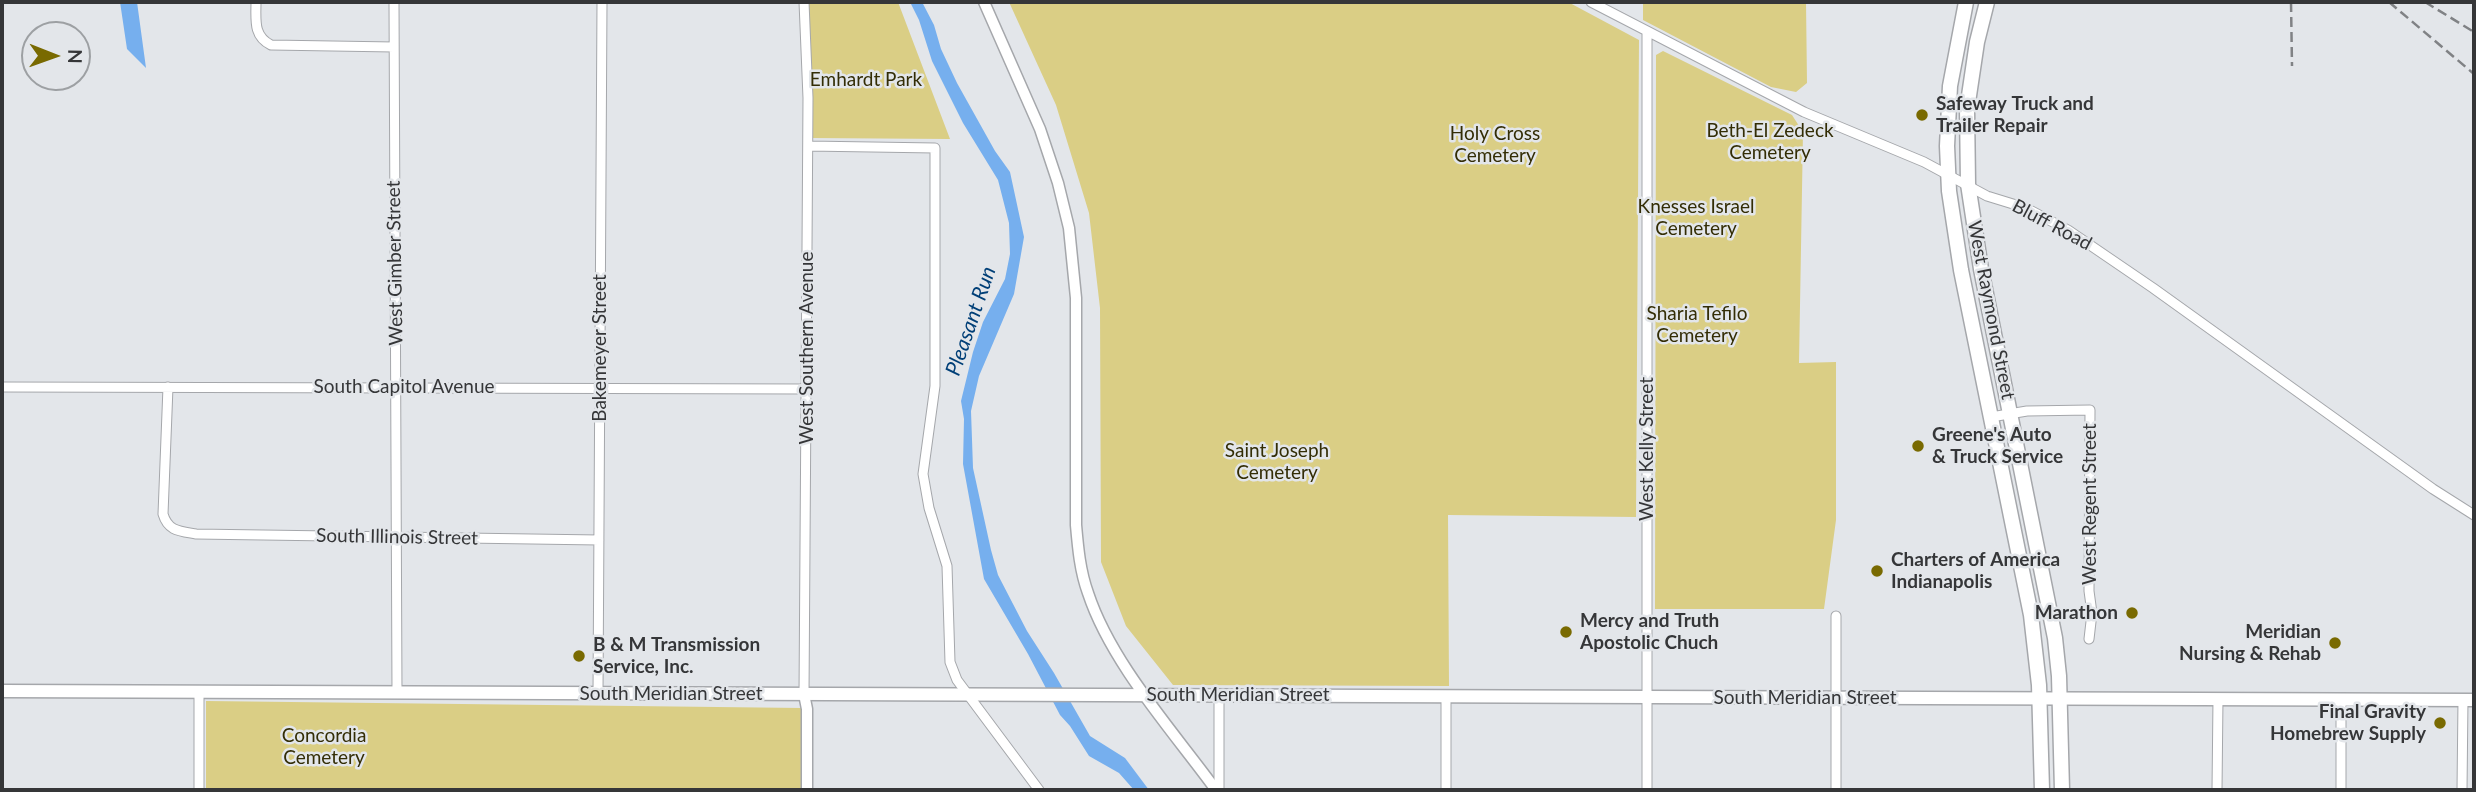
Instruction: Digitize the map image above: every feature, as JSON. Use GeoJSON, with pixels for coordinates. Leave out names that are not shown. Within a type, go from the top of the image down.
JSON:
{"type":"FeatureCollection","features":[{"type":"Feature","properties":{"kind":"main road","name":"West Raymond Street"},"geometry":{"type":"LineString","coordinates":[[1966,2],[1950,86],[1947,173],[1961,270],[2030,608],[2040,699],[2042,790]]}},
{"type":"Feature","properties":{"kind":"main road","name":"West Raymond Street"},"geometry":{"type":"LineString","coordinates":[[1987,2],[1974,54],[1967,109],[1968,184],[1981,269],[2055,638],[2060,699],[2062,790]]}},
{"type":"Feature","properties":{"kind":"main road","name":"South Meridian Street"},"geometry":{"type":"LineString","coordinates":[[2,691],[2468,700]]}},
{"type":"Feature","properties":{"kind":"street"},"geometry":{"type":"LineString","coordinates":[[256,2],[257,32],[271,45],[394,47]]}},
{"type":"Feature","properties":{"kind":"street","name":"West Gimber Street"},"geometry":{"type":"LineString","coordinates":[[394,2],[397,693]]}},
{"type":"Feature","properties":{"kind":"street","name":"Bakemeyer Street"},"geometry":{"type":"LineString","coordinates":[[598,693],[601,2]]}},
{"type":"Feature","properties":{"kind":"street","name":"West Southern Avenue"},"geometry":{"type":"LineString","coordinates":[[804,2],[808,146],[804,694]]}},
{"type":"Feature","properties":{"kind":"street"},"geometry":{"type":"LineString","coordinates":[[984,2],[1044,138],[1069,228],[1076,284],[1076,525],[1082,570],[1094,610],[1107,639],[1218,790]]}},
{"type":"Feature","properties":{"kind":"street","name":"Bluff Road"},"geometry":{"type":"LineString","coordinates":[[1591,2],[1804,112],[1947,173],[1987,195],[2026,208],[2068,230],[2417,478],[2474,515]]}},
{"type":"Feature","properties":{"kind":"street","name":"West Kelly Street"},"geometry":{"type":"LineString","coordinates":[[1647,32],[1647,790]]}},
{"type":"Feature","properties":{"kind":"street"},"geometry":{"type":"LineString","coordinates":[[808,146],[935,148],[935,377],[923,474],[929,508],[947,566],[950,662],[954,674],[968,695],[1039,790]]}},
{"type":"Feature","properties":{"kind":"street","name":"South Capitol Avenue"},"geometry":{"type":"LineString","coordinates":[[2,387],[807,389]]}},
{"type":"Feature","properties":{"kind":"street","name":"South Illinois Street"},"geometry":{"type":"LineString","coordinates":[[168,387],[163,514],[165,522],[173,530],[196,534],[599,540]]}},
{"type":"Feature","properties":{"kind":"street","name":"West Regent Street"},"geometry":{"type":"LineString","coordinates":[[2011,414],[2040,410],[2091,410],[2092,613],[2089,639]]}},
{"type":"Feature","properties":{"kind":"street"},"geometry":{"type":"LineString","coordinates":[[1991,417],[2011,414]]}},
{"type":"Feature","properties":{"kind":"street"},"geometry":{"type":"LineString","coordinates":[[1836,615],[1836,790]]}},
{"type":"Feature","properties":{"kind":"street"},"geometry":{"type":"LineString","coordinates":[[199,692],[199,790]]}},
{"type":"Feature","properties":{"kind":"street"},"geometry":{"type":"LineString","coordinates":[[804,694],[807,709],[807,790]]}},
{"type":"Feature","properties":{"kind":"street"},"geometry":{"type":"LineString","coordinates":[[1218,790],[1219,695]]}},
{"type":"Feature","properties":{"kind":"street"},"geometry":{"type":"LineString","coordinates":[[1446,696],[1446,790]]}},
{"type":"Feature","properties":{"kind":"street"},"geometry":{"type":"LineString","coordinates":[[2217,790],[2218,699]]}},
{"type":"Feature","properties":{"kind":"street"},"geometry":{"type":"LineString","coordinates":[[2341,790],[2342,699]]}},
{"type":"Feature","properties":{"kind":"street"},"geometry":{"type":"LineString","coordinates":[[2462,790],[2468,700]]}},
{"type":"Feature","properties":{"kind":"green space","name":"Emhardt Park"},"geometry":{"type":"Polygon","coordinates":[[[807,2],[898,2],[950,139],[810,138],[807,2]]]}},
{"type":"Feature","properties":{"kind":"green space"},"geometry":{"type":"Polygon","coordinates":[[[1009,2],[1568,2],[1639,40],[1636,517],[1448,515],[1449,686],[1173,685],[1126,626],[1101,562],[1100,308],[1089,213],[1056,105],[1009,2]]]}},
{"type":"Feature","properties":{"kind":"green space"},"geometry":{"type":"Polygon","coordinates":[[[1643,2],[1806,2],[1807,83],[1796,92],[1771,87],[1643,20],[1643,2]]]}},
{"type":"Feature","properties":{"kind":"green space"},"geometry":{"type":"Polygon","coordinates":[[[1663,51],[1792,115],[1803,132],[1799,363],[1836,362],[1836,520],[1824,609],[1655,609],[1656,55],[1663,51]]]}},
{"type":"Feature","properties":{"kind":"green space","name":"Concordia Cemetery"},"geometry":{"type":"Polygon","coordinates":[[[206,701],[802,708],[801,790],[206,790],[206,701]]]}},
{"type":"Feature","properties":{"kind":"water"},"geometry":{"type":"Polygon","coordinates":[[[120,2],[137,2],[146,68],[127,49],[120,2]]]}},
{"type":"Feature","properties":{"kind":"water","name":"Pleasant Run"},"geometry":{"type":"Polygon","coordinates":[[[910,2],[922,2],[957,83],[995,151],[1010,172],[1024,237],[1014,294],[979,376],[971,411],[973,468],[998,575],[1027,631],[1090,736],[1125,758],[1149,790],[1134,790],[1119,773],[1089,756],[1060,715],[984,579],[963,464],[964,419],[961,401],[983,322],[1005,279],[1010,254],[1009,223],[998,180],[963,123],[932,61],[919,20],[910,2]]]}},
{"type":"Feature","properties":{"kind":"railway"},"geometry":{"type":"LineString","coordinates":[[2291,2],[2292,66]]}},
{"type":"Feature","properties":{"kind":"railway"},"geometry":{"type":"LineString","coordinates":[[2389,2],[2474,74]]}},
{"type":"Feature","properties":{"kind":"railway"},"geometry":{"type":"LineString","coordinates":[[2425,2],[2474,32]]}},
{"type":"Feature","properties":{"kind":"place","name":"Safeway Truck and Trailer Repair"},"geometry":{"type":"Point","coordinates":[1922,115]}},
{"type":"Feature","properties":{"kind":"place","name":"Greene's Auto & Truck Service"},"geometry":{"type":"Point","coordinates":[1918,446]}},
{"type":"Feature","properties":{"kind":"place","name":"Charters of America Indianapolis"},"geometry":{"type":"Point","coordinates":[1877,571]}},
{"type":"Feature","properties":{"kind":"place","name":"Marathon"},"geometry":{"type":"Point","coordinates":[2132,613]}},
{"type":"Feature","properties":{"kind":"place","name":"Mercy and Truth Apostolic Chuch"},"geometry":{"type":"Point","coordinates":[1566,632]}},
{"type":"Feature","properties":{"kind":"place","name":"Meridian Nursing & Rehab"},"geometry":{"type":"Point","coordinates":[2335,643]}},
{"type":"Feature","properties":{"kind":"place","name":"B & M Transmission Service, Inc."},"geometry":{"type":"Point","coordinates":[579,656]}},
{"type":"Feature","properties":{"kind":"place","name":"Final Gravity Homebrew Supply"},"geometry":{"type":"Point","coordinates":[2440,723]}},
{"type":"Feature","properties":{"kind":"park label","name":"Beth-El Zedeck Cemetery"},"geometry":{"type":"Point","coordinates":[1770,142]}},
{"type":"Feature","properties":{"kind":"park label","name":"Holy Cross Cemetery"},"geometry":{"type":"Point","coordinates":[1495,145]}},
{"type":"Feature","properties":{"kind":"park label","name":"Knesses Israel Cemetery"},"geometry":{"type":"Point","coordinates":[1696,218]}},
{"type":"Feature","properties":{"kind":"park label","name":"Sharia Tefilo Cemetery"},"geometry":{"type":"Point","coordinates":[1697,325]}},
{"type":"Feature","properties":{"kind":"park label","name":"Saint Joseph Cemetery"},"geometry":{"type":"Point","coordinates":[1277,462]}}]}
